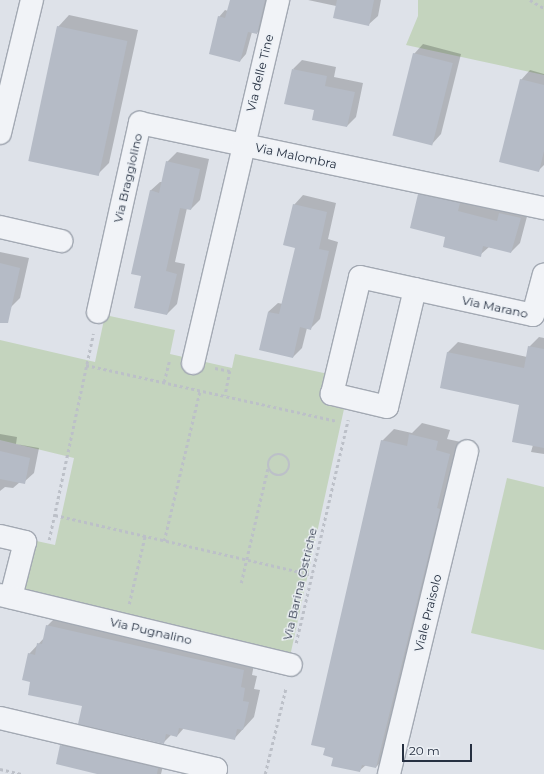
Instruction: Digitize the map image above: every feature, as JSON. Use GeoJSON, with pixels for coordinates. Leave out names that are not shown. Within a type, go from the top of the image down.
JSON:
{"type":"FeatureCollection","features":[{"type":"Feature","properties":{"kind":"street"},"geometry":{"type":"LineString","coordinates":[[0,133],[9,54],[32,0]]}},
{"type":"Feature","properties":{"kind":"street","name":"Via delle Tine"},"geometry":{"type":"LineString","coordinates":[[242,145],[278,0]]}},
{"type":"Feature","properties":{"kind":"street","name":"Via Braggiolino"},"geometry":{"type":"LineString","coordinates":[[98,312],[140,123],[242,145]]}},
{"type":"Feature","properties":{"kind":"street","name":"Via Malombra"},"geometry":{"type":"LineString","coordinates":[[193,363],[242,145],[544,208]]}},
{"type":"Feature","properties":{"kind":"street"},"geometry":{"type":"LineString","coordinates":[[0,227],[61,241]]}},
{"type":"Feature","properties":{"kind":"street","name":"Via Marano"},"geometry":{"type":"LineString","coordinates":[[415,289],[533,315],[544,274]]}},
{"type":"Feature","properties":{"kind":"street"},"geometry":{"type":"LineString","coordinates":[[360,277],[415,289],[387,407],[332,394],[360,277]]}},
{"type":"Feature","properties":{"kind":"street","name":"Viale Praisolo"},"geometry":{"type":"LineString","coordinates":[[389,774],[467,451]]}},
{"type":"Feature","properties":{"kind":"street"},"geometry":{"type":"LineString","coordinates":[[0,536],[25,542],[6,596]]}},
{"type":"Feature","properties":{"kind":"street","name":"Via Pugnalino"},"geometry":{"type":"LineString","coordinates":[[6,596],[291,665]]}},
{"type":"Feature","properties":{"kind":"street"},"geometry":{"type":"LineString","coordinates":[[0,718],[216,769],[214,774]]}},
{"type":"Feature","properties":{"kind":"path"},"geometry":{"type":"LineString","coordinates":[[530,0],[544,8]]}},
{"type":"Feature","properties":{"kind":"path"},"geometry":{"type":"LineString","coordinates":[[48,544],[98,312]]}},
{"type":"Feature","properties":{"kind":"path"},"geometry":{"type":"LineString","coordinates":[[164,382],[170,358]]}},
{"type":"Feature","properties":{"kind":"path"},"geometry":{"type":"LineString","coordinates":[[86,365],[347,423]]}},
{"type":"Feature","properties":{"kind":"path"},"geometry":{"type":"LineString","coordinates":[[225,396],[230,371]]}},
{"type":"Feature","properties":{"kind":"path"},"geometry":{"type":"LineString","coordinates":[[164,541],[200,390]]}},
{"type":"Feature","properties":{"kind":"path","name":"Via Barina Ostriche"},"geometry":{"type":"LineString","coordinates":[[265,774],[353,399]]}},
{"type":"Feature","properties":{"kind":"path"},"geometry":{"type":"LineString","coordinates":[[241,583],[269,460],[274,455],[281,454],[289,460],[288,470],[282,475],[272,473],[268,467]]}},
{"type":"Feature","properties":{"kind":"path"},"geometry":{"type":"LineString","coordinates":[[54,515],[312,575]]}},
{"type":"Feature","properties":{"kind":"path"},"geometry":{"type":"LineString","coordinates":[[124,625],[145,536]]}},
{"type":"Feature","properties":{"kind":"path"},"geometry":{"type":"LineString","coordinates":[[0,769],[21,774]]}},
{"type":"Feature","properties":{"kind":"green space"},"geometry":{"type":"Polygon","coordinates":[[[418,0],[544,0],[544,75],[406,45],[418,16],[418,0]]]}},
{"type":"Feature","properties":{"kind":"green space"},"geometry":{"type":"Polygon","coordinates":[[[105,315],[175,330],[170,354],[232,368],[235,354],[333,375],[326,405],[344,409],[289,661],[17,597],[32,540],[55,545],[74,458],[0,440],[0,340],[95,362],[105,315]]]}},
{"type":"Feature","properties":{"kind":"green space"},"geometry":{"type":"Polygon","coordinates":[[[507,478],[544,487],[544,650],[471,633],[507,478]]]}},
{"type":"Feature","properties":{"kind":"building"},"geometry":{"type":"Polygon","coordinates":[[[230,0],[265,0],[257,34],[248,32],[240,62],[209,54],[218,16],[225,18],[230,0]]]}},
{"type":"Feature","properties":{"kind":"building"},"geometry":{"type":"Polygon","coordinates":[[[337,0],[374,0],[369,26],[333,18],[337,0]]]}},
{"type":"Feature","properties":{"kind":"building"},"geometry":{"type":"Polygon","coordinates":[[[57,26],[127,41],[99,176],[28,161],[57,26]]]}},
{"type":"Feature","properties":{"kind":"building"},"geometry":{"type":"Polygon","coordinates":[[[413,53],[453,63],[432,145],[392,135],[413,53]]]}},
{"type":"Feature","properties":{"kind":"building"},"geometry":{"type":"Polygon","coordinates":[[[292,69],[327,76],[325,86],[355,92],[347,127],[312,120],[314,110],[284,104],[292,69]]]}},
{"type":"Feature","properties":{"kind":"building"},"geometry":{"type":"Polygon","coordinates":[[[520,79],[544,85],[544,151],[539,172],[499,162],[520,79]]]}},
{"type":"Feature","properties":{"kind":"building"},"geometry":{"type":"Polygon","coordinates":[[[166,161],[200,169],[191,210],[180,208],[166,271],[177,274],[167,315],[134,308],[141,276],[131,274],[150,190],[159,193],[166,161]]]}},
{"type":"Feature","properties":{"kind":"building"},"geometry":{"type":"Polygon","coordinates":[[[418,194],[460,203],[458,211],[497,221],[499,213],[521,218],[511,253],[483,246],[481,257],[443,247],[445,237],[410,228],[418,194]]]}},
{"type":"Feature","properties":{"kind":"building"},"geometry":{"type":"Polygon","coordinates":[[[293,204],[327,212],[319,249],[329,251],[311,330],[300,327],[293,358],[259,350],[268,312],[279,314],[295,248],[283,245],[293,204]]]}},
{"type":"Feature","properties":{"kind":"building"},"geometry":{"type":"Polygon","coordinates":[[[0,263],[20,268],[8,323],[0,323],[0,263]]]}},
{"type":"Feature","properties":{"kind":"building"},"geometry":{"type":"Polygon","coordinates":[[[528,346],[544,349],[544,448],[512,442],[519,405],[440,388],[447,352],[524,368],[528,346]]]}},
{"type":"Feature","properties":{"kind":"building"},"geometry":{"type":"Polygon","coordinates":[[[409,434],[438,441],[436,450],[450,454],[437,508],[440,509],[376,768],[362,765],[360,772],[331,766],[333,758],[323,755],[325,748],[311,745],[381,440],[407,446],[409,434]]]}},
{"type":"Feature","properties":{"kind":"building"},"geometry":{"type":"Polygon","coordinates":[[[0,451],[30,458],[25,484],[0,479],[0,451]]]}},
{"type":"Feature","properties":{"kind":"building"},"geometry":{"type":"Polygon","coordinates":[[[46,625],[244,670],[241,687],[245,688],[243,701],[249,702],[243,730],[237,729],[235,740],[179,728],[177,737],[166,734],[164,744],[78,724],[82,706],[28,695],[30,682],[22,680],[28,653],[35,655],[37,643],[42,644],[46,625]]]}},
{"type":"Feature","properties":{"kind":"building"},"geometry":{"type":"Polygon","coordinates":[[[60,745],[158,768],[157,774],[97,774],[56,764],[60,745]]]}}]}
